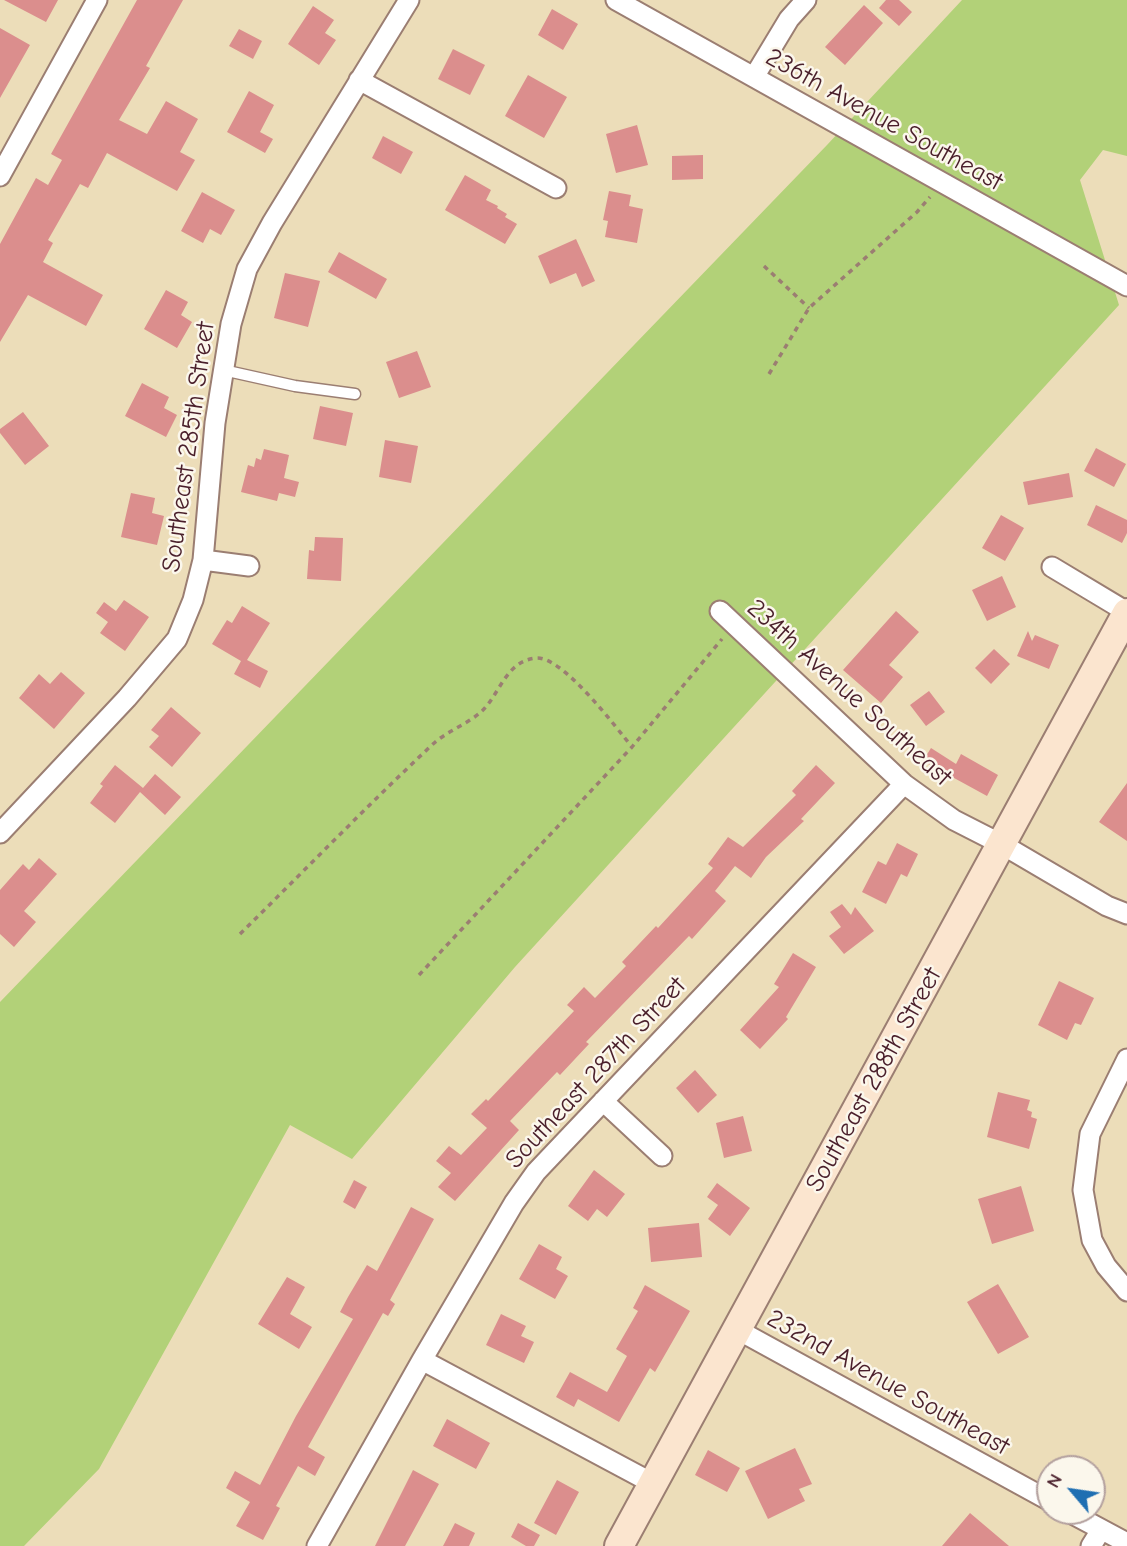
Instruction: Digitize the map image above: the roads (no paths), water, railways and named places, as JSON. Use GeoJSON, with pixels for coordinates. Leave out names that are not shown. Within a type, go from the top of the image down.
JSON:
{"type":"FeatureCollection","features":[{"type":"Feature","properties":{"kind":"street"},"geometry":{"type":"LineString","coordinates":[[0,176],[97,0]]}},
{"type":"Feature","properties":{"kind":"street","name":"Southeast 285th Street"},"geometry":{"type":"LineString","coordinates":[[0,833],[127,698],[177,639],[193,600],[203,560],[215,423],[223,370],[231,324],[247,269],[271,223],[409,0]]}},
{"type":"Feature","properties":{"kind":"street","name":"236th Avenue Southeast"},"geometry":{"type":"LineString","coordinates":[[616,0],[1127,286]]}},
{"type":"Feature","properties":{"kind":"street"},"geometry":{"type":"LineString","coordinates":[[754,77],[789,19],[806,0]]}},
{"type":"Feature","properties":{"kind":"street"},"geometry":{"type":"LineString","coordinates":[[359,80],[556,188]]}},
{"type":"Feature","properties":{"kind":"street"},"geometry":{"type":"LineString","coordinates":[[203,560],[248,566]]}},
{"type":"Feature","properties":{"kind":"street"},"geometry":{"type":"LineString","coordinates":[[1052,567],[1127,612]]}},
{"type":"Feature","properties":{"kind":"street","name":"234th Avenue Southeast"},"geometry":{"type":"LineString","coordinates":[[720,611],[904,784],[954,820],[1003,845],[1107,906],[1127,914]]}},
{"type":"Feature","properties":{"kind":"street","name":"Southeast 288th Street"},"geometry":{"type":"LineString","coordinates":[[620,1546],[1003,845],[1127,612]]}},
{"type":"Feature","properties":{"kind":"street","name":"Southeast 287th Street"},"geometry":{"type":"LineString","coordinates":[[317,1546],[422,1360],[514,1203],[536,1172],[904,784]]}},
{"type":"Feature","properties":{"kind":"street"},"geometry":{"type":"LineString","coordinates":[[1127,1059],[1090,1134],[1083,1190],[1092,1240],[1106,1266],[1127,1291]]}},
{"type":"Feature","properties":{"kind":"street"},"geometry":{"type":"LineString","coordinates":[[603,1101],[662,1156]]}},
{"type":"Feature","properties":{"kind":"street","name":"232nd Avenue Southeast"},"geometry":{"type":"LineString","coordinates":[[738,1330],[1036,1494]]}},
{"type":"Feature","properties":{"kind":"street"},"geometry":{"type":"LineString","coordinates":[[422,1360],[654,1484]]}},
{"type":"Feature","properties":{"kind":"street"},"geometry":{"type":"LineString","coordinates":[[1082,1525],[1096,1538],[1127,1543]]}},
{"type":"Feature","properties":{"kind":"lane"},"geometry":{"type":"LineString","coordinates":[[223,370],[295,386],[355,394]]}}]}
